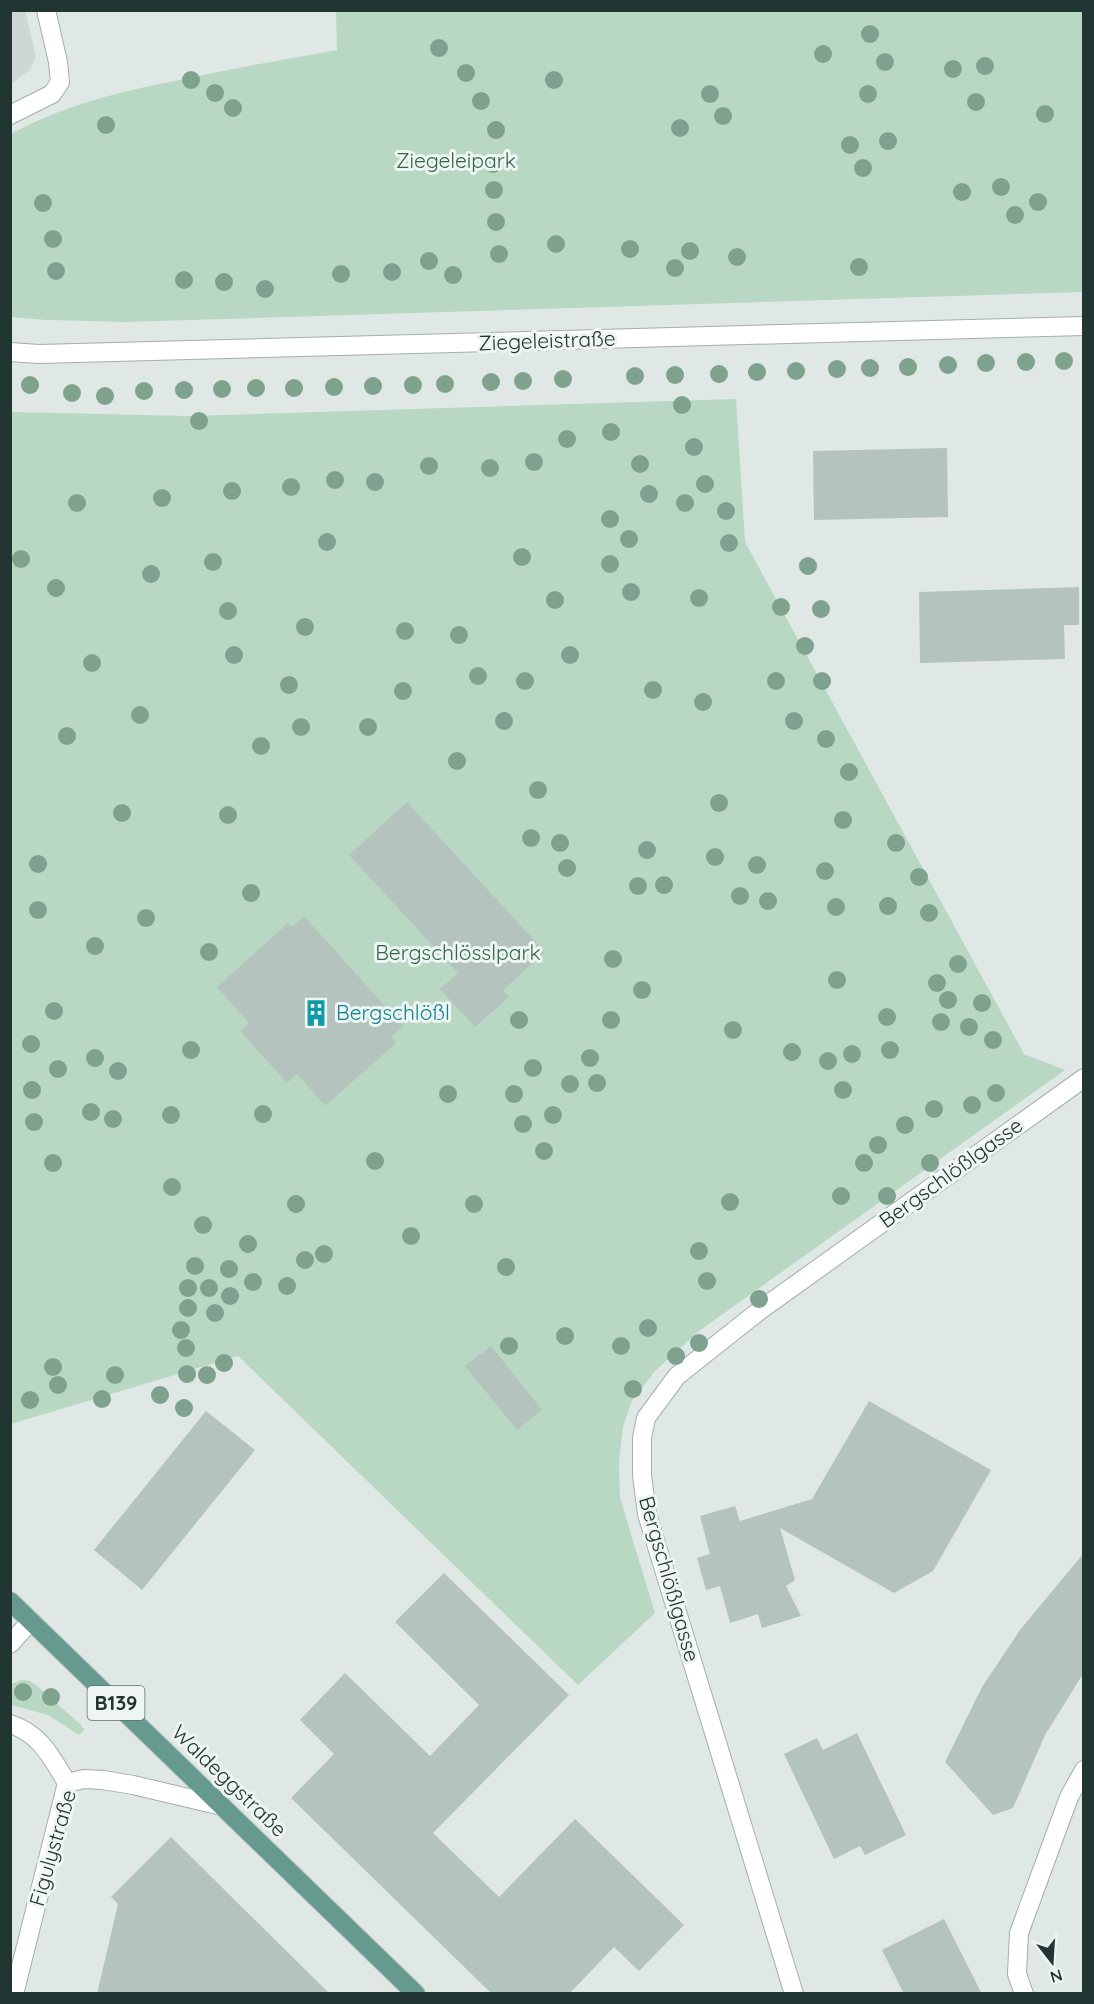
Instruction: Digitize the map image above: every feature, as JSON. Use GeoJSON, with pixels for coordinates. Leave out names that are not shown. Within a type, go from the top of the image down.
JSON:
{"type":"FeatureCollection","features":[{"type":"Feature","properties":{"kind":"main road","name":"Waldeggstraße"},"geometry":{"type":"LineString","coordinates":[[10,1601],[416,1994]]}},
{"type":"Feature","properties":{"kind":"street"},"geometry":{"type":"LineString","coordinates":[[10,115],[52,94],[60,82],[58,62],[46,10]]}},
{"type":"Feature","properties":{"kind":"street","name":"Ziegeleistraße"},"geometry":{"type":"LineString","coordinates":[[10,352],[39,354],[1083,327]]}},
{"type":"Feature","properties":{"kind":"street","name":"Bergschlößlgasse"},"geometry":{"type":"LineString","coordinates":[[794,1994],[647,1514],[642,1474],[642,1438],[646,1418],[677,1376],[759,1311],[1083,1077]]}},
{"type":"Feature","properties":{"kind":"street"},"geometry":{"type":"LineString","coordinates":[[10,1644],[31,1621]]}},
{"type":"Feature","properties":{"kind":"street"},"geometry":{"type":"LineString","coordinates":[[10,1724],[23,1728],[40,1740],[67,1783]]}},
{"type":"Feature","properties":{"kind":"street"},"geometry":{"type":"LineString","coordinates":[[1024,1994],[1017,1974],[1020,1933],[1069,1797],[1083,1770]]}},
{"type":"Feature","properties":{"kind":"street","name":"Figulystraße"},"geometry":{"type":"LineString","coordinates":[[14,1994],[67,1783],[84,1779],[103,1780],[222,1806]]}},
{"type":"Feature","properties":{"kind":"shaded area"},"geometry":{"type":"Polygon","coordinates":[[[11,10],[25,11],[36,57],[29,71],[11,84],[11,10]]]}},
{"type":"Feature","properties":{"kind":"green space","name":"Ziegeleipark"},"geometry":{"type":"Polygon","coordinates":[[[336,11],[1083,11],[1083,292],[125,322],[11,317],[11,134],[50,115],[112,95],[215,72],[337,50],[336,11]]]}},
{"type":"Feature","properties":{"kind":"green space","name":"Bergschlösslpark"},"geometry":{"type":"Polygon","coordinates":[[[736,399],[745,542],[1024,1054],[1065,1070],[699,1331],[655,1371],[632,1401],[623,1427],[619,1460],[620,1498],[655,1613],[578,1685],[238,1356],[11,1424],[10,412],[190,416],[736,399]]]}},
{"type":"Feature","properties":{"kind":"green space"},"geometry":{"type":"Polygon","coordinates":[[[22,1680],[36,1685],[84,1730],[79,1735],[48,1715],[11,1705],[11,1684],[22,1680]]]}},
{"type":"Feature","properties":{"kind":"building"},"geometry":{"type":"Polygon","coordinates":[[[947,448],[948,517],[814,520],[813,451],[947,448]]]}},
{"type":"Feature","properties":{"kind":"building"},"geometry":{"type":"Polygon","coordinates":[[[1079,587],[1079,625],[1064,625],[1065,659],[920,663],[919,592],[1079,587]]]}},
{"type":"Feature","properties":{"kind":"building"},"geometry":{"type":"Polygon","coordinates":[[[407,802],[545,952],[503,990],[509,997],[475,1027],[440,989],[458,973],[349,855],[407,802]]]}},
{"type":"Feature","properties":{"kind":"building","name":"Bergschlößl"},"geometry":{"type":"Polygon","coordinates":[[[304,916],[403,1026],[392,1037],[396,1043],[325,1106],[297,1074],[287,1083],[240,1031],[249,1023],[217,987],[288,923],[291,927],[304,916]]]}},
{"type":"Feature","properties":{"kind":"building"},"geometry":{"type":"Polygon","coordinates":[[[491,1346],[542,1410],[517,1430],[465,1366],[491,1346]]]}},
{"type":"Feature","properties":{"kind":"building"},"geometry":{"type":"Polygon","coordinates":[[[869,1401],[991,1470],[933,1571],[894,1593],[780,1528],[795,1580],[786,1586],[801,1616],[762,1628],[758,1614],[730,1623],[720,1586],[706,1590],[697,1558],[710,1554],[700,1516],[735,1506],[740,1521],[812,1499],[869,1401]]]}},
{"type":"Feature","properties":{"kind":"building"},"geometry":{"type":"Polygon","coordinates":[[[206,1411],[255,1450],[142,1590],[94,1550],[206,1411]]]}},
{"type":"Feature","properties":{"kind":"building"},"geometry":{"type":"Polygon","coordinates":[[[1083,1554],[1083,1674],[1045,1735],[1013,1808],[993,1815],[945,1762],[982,1687],[1020,1630],[1083,1554]]]}},
{"type":"Feature","properties":{"kind":"building"},"geometry":{"type":"Polygon","coordinates":[[[444,1573],[569,1695],[433,1833],[499,1897],[575,1819],[684,1925],[639,1971],[614,1947],[569,1994],[492,1994],[291,1798],[334,1754],[300,1720],[345,1673],[430,1756],[479,1705],[395,1622],[444,1573]]]}},
{"type":"Feature","properties":{"kind":"building"},"geometry":{"type":"Polygon","coordinates":[[[857,1733],[906,1835],[865,1855],[860,1846],[834,1859],[784,1754],[817,1738],[823,1750],[857,1733]]]}},
{"type":"Feature","properties":{"kind":"building"},"geometry":{"type":"Polygon","coordinates":[[[171,1837],[330,1994],[97,1994],[118,1904],[111,1897],[171,1837]]]}},
{"type":"Feature","properties":{"kind":"building"},"geometry":{"type":"Polygon","coordinates":[[[944,1919],[982,1994],[904,1994],[882,1950],[944,1919]]]}},
{"type":"Feature","properties":{"kind":"place","name":"Bergschlößl"},"geometry":{"type":"Point","coordinates":[316,1013]}}]}
